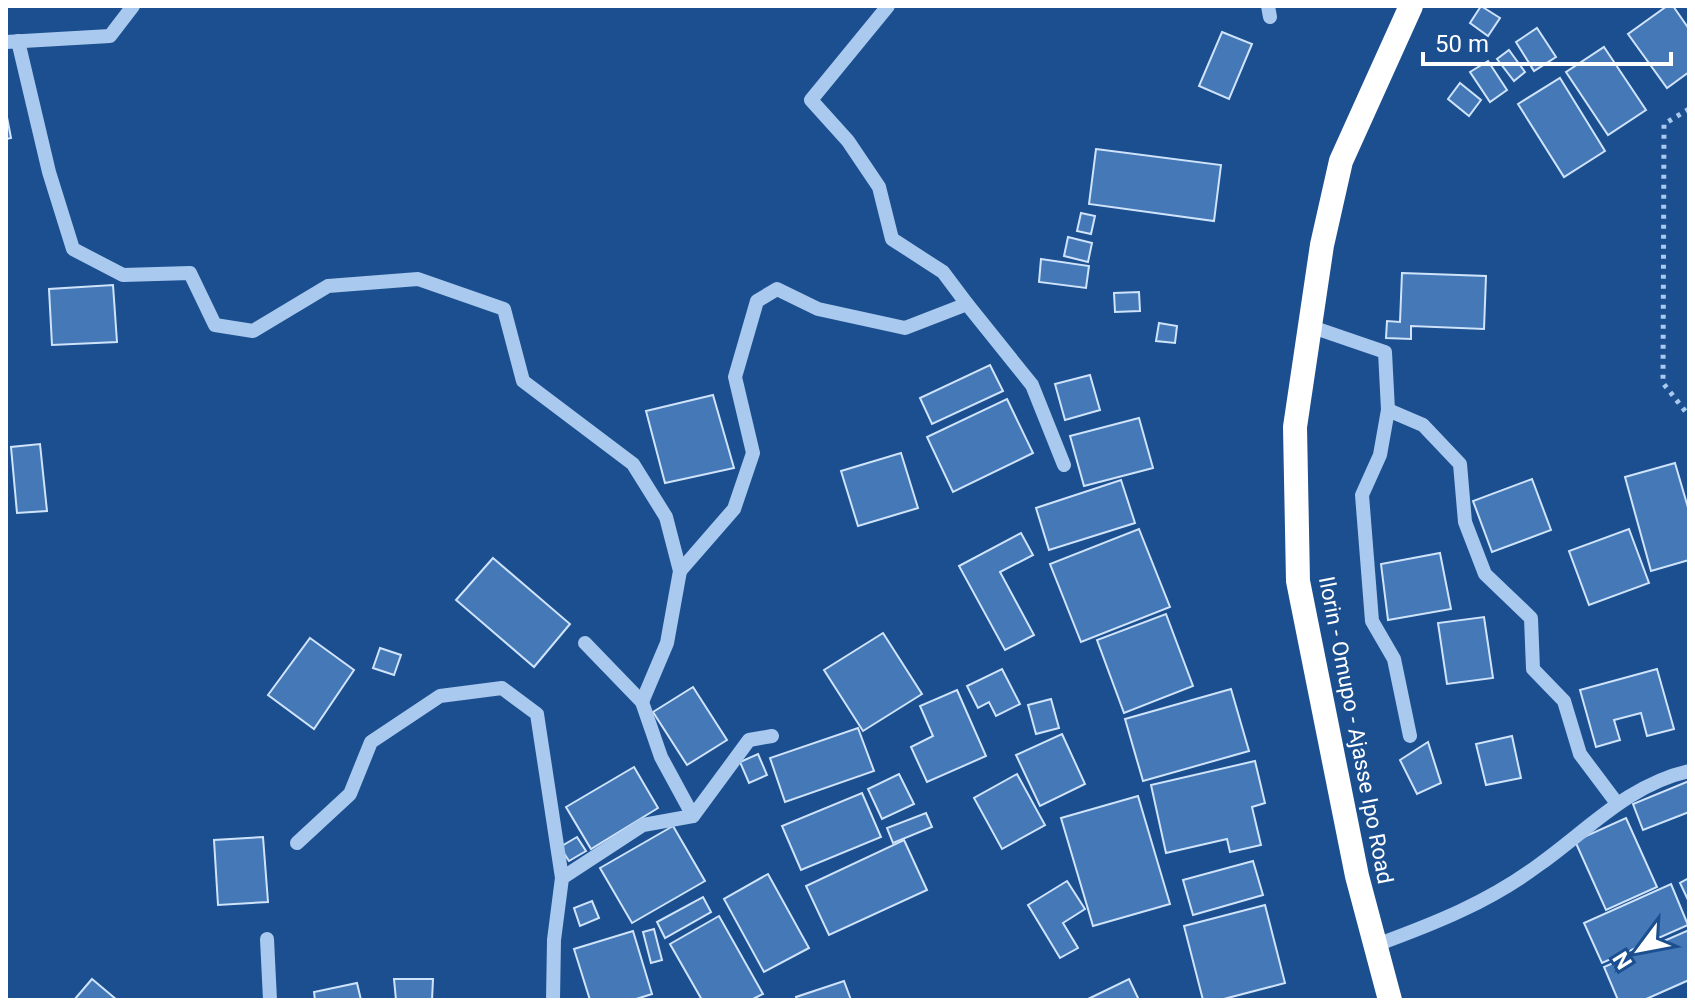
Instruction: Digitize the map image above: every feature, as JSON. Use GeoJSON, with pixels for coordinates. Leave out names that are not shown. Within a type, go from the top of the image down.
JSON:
{"type":"FeatureCollection","features":[{"type":"Feature","properties":{"kind":"highway","name":"Ilorin - Omupo - Ajasse Ipo Road"},"geometry":{"type":"LineString","coordinates":[[1390,1000],[1357,876],[1298,581],[1295,427],[1322,245],[1341,161],[1411,6]]}},
{"type":"Feature","properties":{"kind":"street"},"geometry":{"type":"LineString","coordinates":[[133,6],[110,36],[12,42],[73,249],[123,275],[190,273],[215,325],[253,331],[328,286],[418,279],[504,309],[523,381],[633,464],[666,517],[680,571],[667,643],[642,702]]}},
{"type":"Feature","properties":{"kind":"street"},"geometry":{"type":"LineString","coordinates":[[888,6],[811,100],[848,141],[879,187],[892,239],[943,272],[1032,385],[1064,465]]}},
{"type":"Feature","properties":{"kind":"street"},"geometry":{"type":"LineString","coordinates":[[680,571],[734,509],[753,453],[735,377],[757,301],[777,289],[818,309],[905,328],[967,304]]}},
{"type":"Feature","properties":{"kind":"street"},"geometry":{"type":"LineString","coordinates":[[1312,327],[1385,352],[1388,410],[1380,455],[1362,495],[1372,621],[1394,659],[1410,736]]}},
{"type":"Feature","properties":{"kind":"street"},"geometry":{"type":"LineString","coordinates":[[1388,410],[1423,425],[1460,464],[1465,522],[1485,574],[1531,618],[1533,669],[1564,701],[1580,754],[1616,802]]}},
{"type":"Feature","properties":{"kind":"street"},"geometry":{"type":"LineString","coordinates":[[585,643],[642,702],[661,757],[693,816]]}},
{"type":"Feature","properties":{"kind":"street"},"geometry":{"type":"LineString","coordinates":[[297,843],[350,794],[371,742],[440,696],[502,688],[537,714],[562,878],[554,940],[553,1000]]}},
{"type":"Feature","properties":{"kind":"street"},"geometry":{"type":"LineString","coordinates":[[562,878],[643,825],[693,816],[749,740],[772,736]]}},
{"type":"Feature","properties":{"kind":"street"},"geometry":{"type":"LineString","coordinates":[[1376,945],[1460,915],[1539,865],[1616,802],[1689,771]]}},
{"type":"Feature","properties":{"kind":"street"},"geometry":{"type":"LineString","coordinates":[[267,939],[270,1000]]}},
{"type":"Feature","properties":{"kind":"path"},"geometry":{"type":"LineString","coordinates":[[1689,109],[1664,124],[1663,383],[1689,416]]}},
{"type":"Feature","properties":{"kind":"building"},"geometry":{"type":"Polygon","coordinates":[[[1481,6],[1500,18],[1488,36],[1470,23],[1481,6]]]}},
{"type":"Feature","properties":{"kind":"building"},"geometry":{"type":"Polygon","coordinates":[[[1667,6],[1673,6],[1689,29],[1689,72],[1667,88],[1628,34],[1667,6]]]}},
{"type":"Feature","properties":{"kind":"building"},"geometry":{"type":"Polygon","coordinates":[[[1537,28],[1556,57],[1534,71],[1516,42],[1537,28]]]}},
{"type":"Feature","properties":{"kind":"building"},"geometry":{"type":"Polygon","coordinates":[[[1222,32],[1252,44],[1229,99],[1199,86],[1222,32]]]}},
{"type":"Feature","properties":{"kind":"building"},"geometry":{"type":"Polygon","coordinates":[[[1604,47],[1646,110],[1608,135],[1566,72],[1604,47]]]}},
{"type":"Feature","properties":{"kind":"building"},"geometry":{"type":"Polygon","coordinates":[[[1509,50],[1525,72],[1514,81],[1497,59],[1509,50]]]}},
{"type":"Feature","properties":{"kind":"building"},"geometry":{"type":"Polygon","coordinates":[[[1488,61],[1507,90],[1490,102],[1470,72],[1488,61]]]}},
{"type":"Feature","properties":{"kind":"building"},"geometry":{"type":"Polygon","coordinates":[[[1560,78],[1605,151],[1564,177],[1518,104],[1560,78]]]}},
{"type":"Feature","properties":{"kind":"building"},"geometry":{"type":"Polygon","coordinates":[[[1460,83],[1481,100],[1469,116],[1448,99],[1460,83]]]}},
{"type":"Feature","properties":{"kind":"building"},"geometry":{"type":"Polygon","coordinates":[[[6,112],[11,138],[6,139],[6,112]]]}},
{"type":"Feature","properties":{"kind":"building"},"geometry":{"type":"Polygon","coordinates":[[[1096,149],[1221,165],[1214,221],[1089,204],[1096,149]]]}},
{"type":"Feature","properties":{"kind":"building"},"geometry":{"type":"Polygon","coordinates":[[[1081,213],[1095,216],[1091,234],[1077,231],[1081,213]]]}},
{"type":"Feature","properties":{"kind":"building"},"geometry":{"type":"Polygon","coordinates":[[[1068,237],[1092,243],[1088,262],[1064,256],[1068,237]]]}},
{"type":"Feature","properties":{"kind":"building"},"geometry":{"type":"Polygon","coordinates":[[[1041,259],[1089,266],[1086,288],[1039,282],[1041,259]]]}},
{"type":"Feature","properties":{"kind":"building"},"geometry":{"type":"Polygon","coordinates":[[[1402,273],[1486,276],[1484,329],[1411,326],[1411,339],[1386,338],[1387,321],[1400,322],[1402,273]]]}},
{"type":"Feature","properties":{"kind":"building"},"geometry":{"type":"Polygon","coordinates":[[[113,285],[117,342],[52,345],[49,289],[113,285]]]}},
{"type":"Feature","properties":{"kind":"building"},"geometry":{"type":"Polygon","coordinates":[[[1139,292],[1140,311],[1115,312],[1114,293],[1139,292]]]}},
{"type":"Feature","properties":{"kind":"building"},"geometry":{"type":"Polygon","coordinates":[[[1159,323],[1177,326],[1175,343],[1156,341],[1159,323]]]}},
{"type":"Feature","properties":{"kind":"building"},"geometry":{"type":"Polygon","coordinates":[[[990,365],[1003,391],[932,424],[920,398],[990,365]]]}},
{"type":"Feature","properties":{"kind":"building"},"geometry":{"type":"Polygon","coordinates":[[[1090,375],[1100,410],[1065,420],[1055,384],[1090,375]]]}},
{"type":"Feature","properties":{"kind":"building"},"geometry":{"type":"Polygon","coordinates":[[[713,395],[734,468],[665,483],[646,411],[713,395]]]}},
{"type":"Feature","properties":{"kind":"building"},"geometry":{"type":"Polygon","coordinates":[[[1007,399],[1033,453],[953,492],[927,437],[1007,399]]]}},
{"type":"Feature","properties":{"kind":"building"},"geometry":{"type":"Polygon","coordinates":[[[1139,418],[1153,468],[1084,486],[1070,436],[1139,418]]]}},
{"type":"Feature","properties":{"kind":"building"},"geometry":{"type":"Polygon","coordinates":[[[40,444],[47,511],[17,513],[11,447],[40,444]]]}},
{"type":"Feature","properties":{"kind":"building"},"geometry":{"type":"Polygon","coordinates":[[[901,453],[918,508],[858,526],[841,471],[901,453]]]}},
{"type":"Feature","properties":{"kind":"building"},"geometry":{"type":"Polygon","coordinates":[[[1675,463],[1689,511],[1689,560],[1651,571],[1625,477],[1675,463]]]}},
{"type":"Feature","properties":{"kind":"building"},"geometry":{"type":"Polygon","coordinates":[[[1532,479],[1551,530],[1492,552],[1473,501],[1532,479]]]}},
{"type":"Feature","properties":{"kind":"building"},"geometry":{"type":"Polygon","coordinates":[[[1121,480],[1135,523],[1049,550],[1036,508],[1121,480]]]}},
{"type":"Feature","properties":{"kind":"building"},"geometry":{"type":"Polygon","coordinates":[[[1139,529],[1170,607],[1081,642],[1050,564],[1139,529]]]}},
{"type":"Feature","properties":{"kind":"building"},"geometry":{"type":"Polygon","coordinates":[[[1629,529],[1649,583],[1589,605],[1569,551],[1629,529]]]}},
{"type":"Feature","properties":{"kind":"building"},"geometry":{"type":"Polygon","coordinates":[[[1021,533],[1033,555],[1000,572],[1034,635],[1005,650],[959,566],[1021,533]]]}},
{"type":"Feature","properties":{"kind":"building"},"geometry":{"type":"Polygon","coordinates":[[[1440,553],[1451,609],[1388,620],[1381,564],[1440,553]]]}},
{"type":"Feature","properties":{"kind":"building"},"geometry":{"type":"Polygon","coordinates":[[[493,558],[570,624],[534,667],[456,600],[493,558]]]}},
{"type":"Feature","properties":{"kind":"building"},"geometry":{"type":"Polygon","coordinates":[[[1166,614],[1193,686],[1124,713],[1097,640],[1166,614]]]}},
{"type":"Feature","properties":{"kind":"building"},"geometry":{"type":"Polygon","coordinates":[[[1484,617],[1493,678],[1447,684],[1438,623],[1484,617]]]}},
{"type":"Feature","properties":{"kind":"building"},"geometry":{"type":"Polygon","coordinates":[[[883,633],[922,694],[863,731],[824,670],[883,633]]]}},
{"type":"Feature","properties":{"kind":"building"},"geometry":{"type":"Polygon","coordinates":[[[310,638],[354,670],[314,729],[268,695],[310,638]]]}},
{"type":"Feature","properties":{"kind":"building"},"geometry":{"type":"Polygon","coordinates":[[[380,648],[401,655],[394,675],[373,668],[380,648]]]}},
{"type":"Feature","properties":{"kind":"building"},"geometry":{"type":"Polygon","coordinates":[[[1002,669],[1020,704],[996,716],[989,702],[978,708],[967,686],[1002,669]]]}},
{"type":"Feature","properties":{"kind":"building"},"geometry":{"type":"Polygon","coordinates":[[[1657,669],[1674,729],[1647,736],[1641,713],[1614,720],[1620,740],[1596,747],[1580,690],[1657,669]]]}},
{"type":"Feature","properties":{"kind":"building"},"geometry":{"type":"Polygon","coordinates":[[[693,687],[727,740],[687,765],[653,712],[693,687]]]}},
{"type":"Feature","properties":{"kind":"building"},"geometry":{"type":"Polygon","coordinates":[[[1231,689],[1249,751],[1143,781],[1125,719],[1231,689]]]}},
{"type":"Feature","properties":{"kind":"building"},"geometry":{"type":"Polygon","coordinates":[[[957,690],[986,756],[927,782],[911,747],[933,736],[920,706],[957,690]]]}},
{"type":"Feature","properties":{"kind":"building"},"geometry":{"type":"Polygon","coordinates":[[[1051,699],[1059,728],[1036,734],[1028,705],[1051,699]]]}},
{"type":"Feature","properties":{"kind":"building"},"geometry":{"type":"Polygon","coordinates":[[[858,728],[874,771],[785,802],[770,758],[858,728]]]}},
{"type":"Feature","properties":{"kind":"building"},"geometry":{"type":"Polygon","coordinates":[[[1062,734],[1085,784],[1040,806],[1016,755],[1062,734]]]}},
{"type":"Feature","properties":{"kind":"building"},"geometry":{"type":"Polygon","coordinates":[[[1512,736],[1521,778],[1486,785],[1476,744],[1512,736]]]}},
{"type":"Feature","properties":{"kind":"building"},"geometry":{"type":"Polygon","coordinates":[[[1428,742],[1441,783],[1417,794],[1400,760],[1428,742]]]}},
{"type":"Feature","properties":{"kind":"building"},"geometry":{"type":"Polygon","coordinates":[[[758,754],[767,775],[749,783],[740,762],[758,754]]]}},
{"type":"Feature","properties":{"kind":"building"},"geometry":{"type":"Polygon","coordinates":[[[1255,761],[1265,803],[1252,807],[1261,845],[1230,852],[1227,839],[1166,853],[1151,785],[1255,761]]]}},
{"type":"Feature","properties":{"kind":"building"},"geometry":{"type":"Polygon","coordinates":[[[634,767],[658,808],[591,849],[566,807],[634,767]]]}},
{"type":"Feature","properties":{"kind":"building"},"geometry":{"type":"Polygon","coordinates":[[[899,774],[914,804],[882,819],[868,789],[899,774]]]}},
{"type":"Feature","properties":{"kind":"building"},"geometry":{"type":"Polygon","coordinates":[[[1017,774],[1045,825],[1002,849],[974,798],[1017,774]]]}},
{"type":"Feature","properties":{"kind":"building"},"geometry":{"type":"Polygon","coordinates":[[[1689,781],[1689,812],[1643,830],[1633,804],[1689,781]]]}},
{"type":"Feature","properties":{"kind":"building"},"geometry":{"type":"Polygon","coordinates":[[[862,793],[881,837],[801,870],[782,826],[862,793]]]}},
{"type":"Feature","properties":{"kind":"building"},"geometry":{"type":"Polygon","coordinates":[[[1138,796],[1170,904],[1093,926],[1061,818],[1138,796]]]}},
{"type":"Feature","properties":{"kind":"building"},"geometry":{"type":"Polygon","coordinates":[[[926,813],[932,827],[893,843],[887,828],[926,813]]]}},
{"type":"Feature","properties":{"kind":"building"},"geometry":{"type":"Polygon","coordinates":[[[1626,818],[1657,887],[1606,910],[1575,841],[1626,818]]]}},
{"type":"Feature","properties":{"kind":"building"},"geometry":{"type":"Polygon","coordinates":[[[673,826],[705,881],[632,923],[600,868],[673,826]]]}},
{"type":"Feature","properties":{"kind":"building"},"geometry":{"type":"Polygon","coordinates":[[[263,837],[268,902],[218,905],[214,840],[263,837]]]}},
{"type":"Feature","properties":{"kind":"building"},"geometry":{"type":"Polygon","coordinates":[[[577,837],[586,851],[569,861],[560,847],[577,837]]]}},
{"type":"Feature","properties":{"kind":"building"},"geometry":{"type":"Polygon","coordinates":[[[904,840],[927,890],[829,935],[806,886],[904,840]]]}},
{"type":"Feature","properties":{"kind":"building"},"geometry":{"type":"Polygon","coordinates":[[[1253,861],[1263,895],[1193,915],[1183,880],[1253,861]]]}},
{"type":"Feature","properties":{"kind":"building"},"geometry":{"type":"Polygon","coordinates":[[[768,874],[809,948],[764,972],[724,899],[768,874]]]}},
{"type":"Feature","properties":{"kind":"building"},"geometry":{"type":"Polygon","coordinates":[[[1689,878],[1689,902],[1680,883],[1689,878]]]}},
{"type":"Feature","properties":{"kind":"building"},"geometry":{"type":"Polygon","coordinates":[[[1067,881],[1085,909],[1063,923],[1078,948],[1060,958],[1028,905],[1067,881]]]}},
{"type":"Feature","properties":{"kind":"building"},"geometry":{"type":"Polygon","coordinates":[[[1671,884],[1688,925],[1602,963],[1584,923],[1671,884]]]}},
{"type":"Feature","properties":{"kind":"building"},"geometry":{"type":"Polygon","coordinates":[[[703,897],[711,912],[665,938],[657,922],[703,897]]]}},
{"type":"Feature","properties":{"kind":"building"},"geometry":{"type":"Polygon","coordinates":[[[592,901],[599,918],[580,926],[574,908],[592,901]]]}},
{"type":"Feature","properties":{"kind":"building"},"geometry":{"type":"Polygon","coordinates":[[[1265,905],[1285,983],[1220,1000],[1203,1000],[1184,926],[1265,905]]]}},
{"type":"Feature","properties":{"kind":"building"},"geometry":{"type":"Polygon","coordinates":[[[719,916],[763,994],[751,1000],[702,1000],[670,944],[719,916]]]}},
{"type":"Feature","properties":{"kind":"building"},"geometry":{"type":"Polygon","coordinates":[[[654,929],[662,960],[651,963],[643,932],[654,929]]]}},
{"type":"Feature","properties":{"kind":"building"},"geometry":{"type":"Polygon","coordinates":[[[1689,930],[1689,980],[1644,1000],[1618,1000],[1604,967],[1689,930]]]}},
{"type":"Feature","properties":{"kind":"building"},"geometry":{"type":"Polygon","coordinates":[[[633,931],[652,994],[633,1000],[590,1000],[574,949],[633,931]]]}},
{"type":"Feature","properties":{"kind":"building"},"geometry":{"type":"Polygon","coordinates":[[[92,979],[117,1000],[74,1000],[92,979]]]}},
{"type":"Feature","properties":{"kind":"building"},"geometry":{"type":"Polygon","coordinates":[[[394,979],[433,979],[432,1000],[396,1000],[394,979]]]}},
{"type":"Feature","properties":{"kind":"building"},"geometry":{"type":"Polygon","coordinates":[[[1129,979],[1139,1000],[1086,1000],[1129,979]]]}},
{"type":"Feature","properties":{"kind":"building"},"geometry":{"type":"Polygon","coordinates":[[[844,981],[851,1000],[797,1000],[796,997],[844,981]]]}},
{"type":"Feature","properties":{"kind":"building"},"geometry":{"type":"Polygon","coordinates":[[[357,983],[361,1000],[315,1000],[314,992],[357,983]]]}}]}
